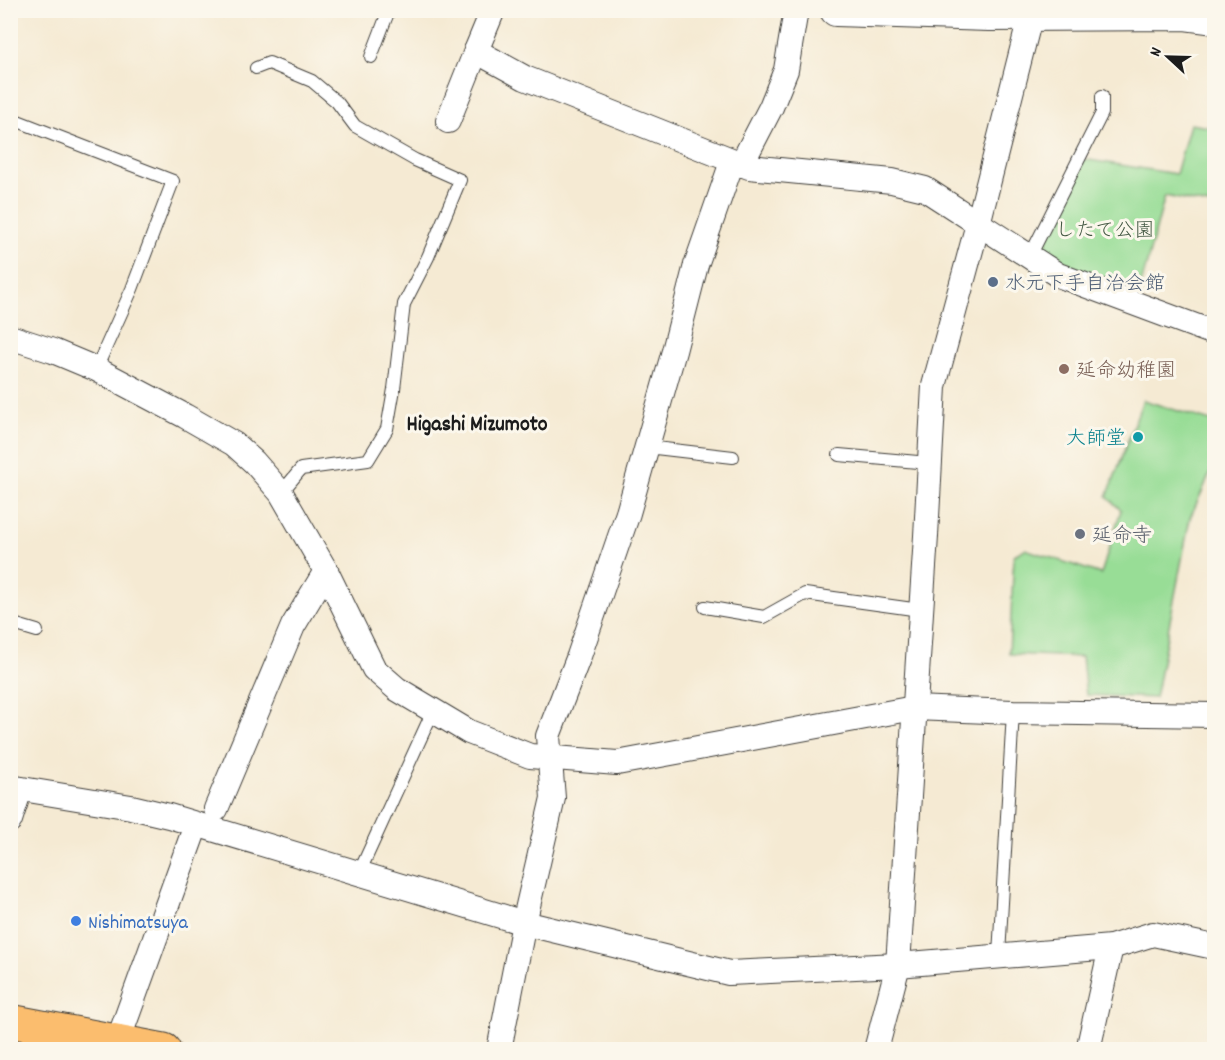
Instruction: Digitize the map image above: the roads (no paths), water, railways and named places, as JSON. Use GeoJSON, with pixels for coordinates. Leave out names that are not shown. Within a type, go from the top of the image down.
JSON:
{"type":"FeatureCollection","features":[{"type":"Feature","properties":{"kind":"main road"},"geometry":{"type":"LineString","coordinates":[[10,1021],[140,1046]]}},
{"type":"Feature","properties":{"kind":"street"},"geometry":{"type":"LineString","coordinates":[[448,120],[493,10]]}},
{"type":"Feature","properties":{"kind":"street"},"geometry":{"type":"LineString","coordinates":[[500,1050],[524,923],[552,798],[548,736],[628,513],[696,265],[737,163],[771,107],[786,70],[796,10]]}},
{"type":"Feature","properties":{"kind":"street"},"geometry":{"type":"LineString","coordinates":[[836,10],[905,14],[1183,14],[1215,18]]}},
{"type":"Feature","properties":{"kind":"street"},"geometry":{"type":"LineString","coordinates":[[876,1050],[898,965],[933,386],[978,224],[1030,14]]}},
{"type":"Feature","properties":{"kind":"street"},"geometry":{"type":"LineString","coordinates":[[477,51],[525,78],[737,163],[904,183],[925,189],[1058,275],[1215,333]]}},
{"type":"Feature","properties":{"kind":"street"},"geometry":{"type":"LineString","coordinates":[[10,337],[53,351],[96,369],[234,444],[254,462],[281,493],[326,571],[374,669],[397,689],[469,732],[530,756],[616,763],[914,708],[1215,715]]}},
{"type":"Feature","properties":{"kind":"street"},"geometry":{"type":"LineString","coordinates":[[216,809],[292,626],[326,571]]}},
{"type":"Feature","properties":{"kind":"street"},"geometry":{"type":"LineString","coordinates":[[10,820],[15,788],[131,807],[169,816],[524,923],[729,973],[898,965],[1111,947],[1153,934],[1215,947]]}},
{"type":"Feature","properties":{"kind":"street"},"geometry":{"type":"LineString","coordinates":[[140,1046],[196,825]]}},
{"type":"Feature","properties":{"kind":"street"},"geometry":{"type":"LineString","coordinates":[[1088,1050],[1111,947]]}},
{"type":"Feature","properties":{"kind":"lane"},"geometry":{"type":"LineString","coordinates":[[371,57],[389,10]]}},
{"type":"Feature","properties":{"kind":"lane"},"geometry":{"type":"LineString","coordinates":[[256,68],[269,63],[312,81],[337,102],[355,126],[416,160],[460,180],[428,257],[404,304],[387,429],[368,460],[301,470],[281,493]]}},
{"type":"Feature","properties":{"kind":"lane"},"geometry":{"type":"LineString","coordinates":[[1030,256],[1102,113],[1102,96]]}},
{"type":"Feature","properties":{"kind":"lane"},"geometry":{"type":"LineString","coordinates":[[10,118],[173,181],[132,290],[96,369]]}},
{"type":"Feature","properties":{"kind":"lane"},"geometry":{"type":"LineString","coordinates":[[647,447],[733,457]]}},
{"type":"Feature","properties":{"kind":"lane"},"geometry":{"type":"LineString","coordinates":[[839,455],[929,463]]}},
{"type":"Feature","properties":{"kind":"lane"},"geometry":{"type":"LineString","coordinates":[[705,607],[764,618],[806,594],[920,610]]}},
{"type":"Feature","properties":{"kind":"lane"},"geometry":{"type":"LineString","coordinates":[[10,623],[37,631]]}},
{"type":"Feature","properties":{"kind":"lane"},"geometry":{"type":"LineString","coordinates":[[359,873],[433,711]]}},
{"type":"Feature","properties":{"kind":"lane"},"geometry":{"type":"LineString","coordinates":[[999,955],[1013,712]]}},
{"type":"Feature","properties":{"kind":"place","name":"水元下手自治会館"},"geometry":{"type":"Point","coordinates":[993,282]}},
{"type":"Feature","properties":{"kind":"place","name":"延命幼稚園"},"geometry":{"type":"Point","coordinates":[1064,369]}},
{"type":"Feature","properties":{"kind":"place","name":"大師堂"},"geometry":{"type":"Point","coordinates":[1138,437]}},
{"type":"Feature","properties":{"kind":"place","name":"延命寺"},"geometry":{"type":"Point","coordinates":[1080,534]}},
{"type":"Feature","properties":{"kind":"place","name":"Nishimatsuya"},"geometry":{"type":"Point","coordinates":[76,921]}},
{"type":"Feature","properties":{"kind":"district","name":"Higashi Mizumoto"},"geometry":{"type":"Point","coordinates":[477,422]}},
{"type":"Feature","properties":{"kind":"park label","name":"したて公園"},"geometry":{"type":"Point","coordinates":[1105,229]}}]}
